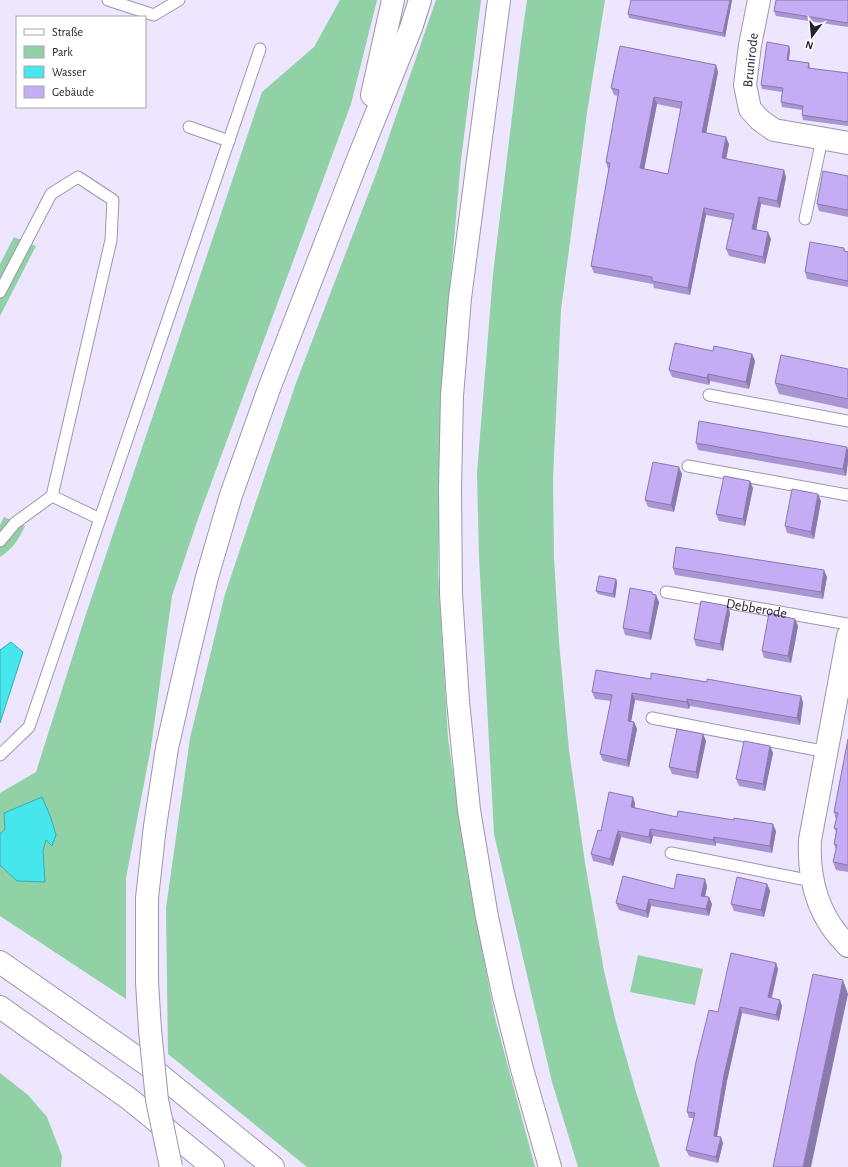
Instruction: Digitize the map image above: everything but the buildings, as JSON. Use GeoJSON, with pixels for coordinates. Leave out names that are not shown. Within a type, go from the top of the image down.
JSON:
{"type":"FeatureCollection","features":[{"type":"Feature","properties":{"kind":"main road"},"geometry":{"type":"LineString","coordinates":[[356,164],[393,0]]}},
{"type":"Feature","properties":{"kind":"main road"},"geometry":{"type":"LineString","coordinates":[[171,1167],[157,1100],[147,982],[147,898],[155,826],[167,748],[207,577],[231,495],[270,386],[356,164],[411,28],[420,0]]}},
{"type":"Feature","properties":{"kind":"main road"},"geometry":{"type":"LineString","coordinates":[[499,0],[460,298],[452,404],[450,488],[451,594],[458,701],[469,810],[487,917],[503,993],[522,1069],[550,1167]]}},
{"type":"Feature","properties":{"kind":"main road","name":"Brunirode"},"geometry":{"type":"LineString","coordinates":[[759,0],[750,45],[745,85],[750,109],[760,120],[774,130],[848,143]]}},
{"type":"Feature","properties":{"kind":"main road"},"geometry":{"type":"LineString","coordinates":[[848,636],[810,840],[809,860],[812,881],[820,907],[832,927],[848,946]]}},
{"type":"Feature","properties":{"kind":"main road"},"geometry":{"type":"LineString","coordinates":[[0,962],[149,1066],[273,1167]]}},
{"type":"Feature","properties":{"kind":"main road"},"geometry":{"type":"LineString","coordinates":[[0,1007],[128,1098],[213,1167]]}},
{"type":"Feature","properties":{"kind":"lane"},"geometry":{"type":"LineString","coordinates":[[108,0],[154,15],[179,0]]}},
{"type":"Feature","properties":{"kind":"lane"},"geometry":{"type":"LineString","coordinates":[[0,755],[29,727],[260,49]]}},
{"type":"Feature","properties":{"kind":"lane"},"geometry":{"type":"LineString","coordinates":[[189,127],[229,141]]}},
{"type":"Feature","properties":{"kind":"lane"},"geometry":{"type":"LineString","coordinates":[[805,219],[822,139]]}},
{"type":"Feature","properties":{"kind":"lane"},"geometry":{"type":"LineString","coordinates":[[0,292],[51,194],[78,177],[113,200],[111,240],[52,496],[15,523],[0,541]]}},
{"type":"Feature","properties":{"kind":"lane"},"geometry":{"type":"LineString","coordinates":[[710,395],[848,421]]}},
{"type":"Feature","properties":{"kind":"lane"},"geometry":{"type":"LineString","coordinates":[[688,466],[848,495]]}},
{"type":"Feature","properties":{"kind":"lane"},"geometry":{"type":"LineString","coordinates":[[52,496],[100,519]]}},
{"type":"Feature","properties":{"kind":"lane","name":"Debberode"},"geometry":{"type":"LineString","coordinates":[[666,592],[848,624]]}},
{"type":"Feature","properties":{"kind":"lane"},"geometry":{"type":"LineString","coordinates":[[652,718],[827,752]]}},
{"type":"Feature","properties":{"kind":"lane"},"geometry":{"type":"LineString","coordinates":[[671,853],[812,881]]}},
{"type":"Feature","properties":{"kind":"green space"},"geometry":{"type":"Polygon","coordinates":[[[340,0],[377,0],[351,104],[199,516],[172,596],[151,747],[126,878],[126,999],[0,916],[0,793],[36,772],[85,617],[262,92],[314,47],[340,0]]]}},
{"type":"Feature","properties":{"kind":"green space"},"geometry":{"type":"Polygon","coordinates":[[[436,0],[481,0],[461,160],[442,378],[438,572],[448,738],[467,871],[495,1018],[535,1167],[307,1167],[168,1054],[166,908],[190,738],[225,594],[296,383],[376,174],[436,0]]]}},
{"type":"Feature","properties":{"kind":"green space"},"geometry":{"type":"Polygon","coordinates":[[[527,0],[605,0],[587,113],[561,310],[553,477],[554,558],[559,642],[569,750],[585,863],[604,971],[616,1022],[660,1167],[578,1167],[552,1082],[494,834],[479,557],[477,473],[493,274],[527,0]]]}},
{"type":"Feature","properties":{"kind":"green space"},"geometry":{"type":"Polygon","coordinates":[[[14,237],[36,246],[0,316],[0,264],[14,237]]]}},
{"type":"Feature","properties":{"kind":"green space"},"geometry":{"type":"Polygon","coordinates":[[[4,517],[25,526],[15,544],[0,557],[0,525],[4,517]]]}},
{"type":"Feature","properties":{"kind":"green space"},"geometry":{"type":"Polygon","coordinates":[[[638,955],[703,969],[695,1005],[630,992],[638,955]]]}},
{"type":"Feature","properties":{"kind":"green space"},"geometry":{"type":"Polygon","coordinates":[[[0,1073],[28,1095],[47,1117],[62,1156],[61,1167],[0,1167],[0,1073]]]}},
{"type":"Feature","properties":{"kind":"water"},"geometry":{"type":"Polygon","coordinates":[[[11,642],[23,652],[0,723],[0,650],[11,642]]]}},
{"type":"Feature","properties":{"kind":"water"},"geometry":{"type":"Polygon","coordinates":[[[42,797],[56,835],[52,846],[46,840],[43,851],[45,882],[17,881],[0,865],[0,834],[5,829],[4,813],[42,797]]]}}]}
